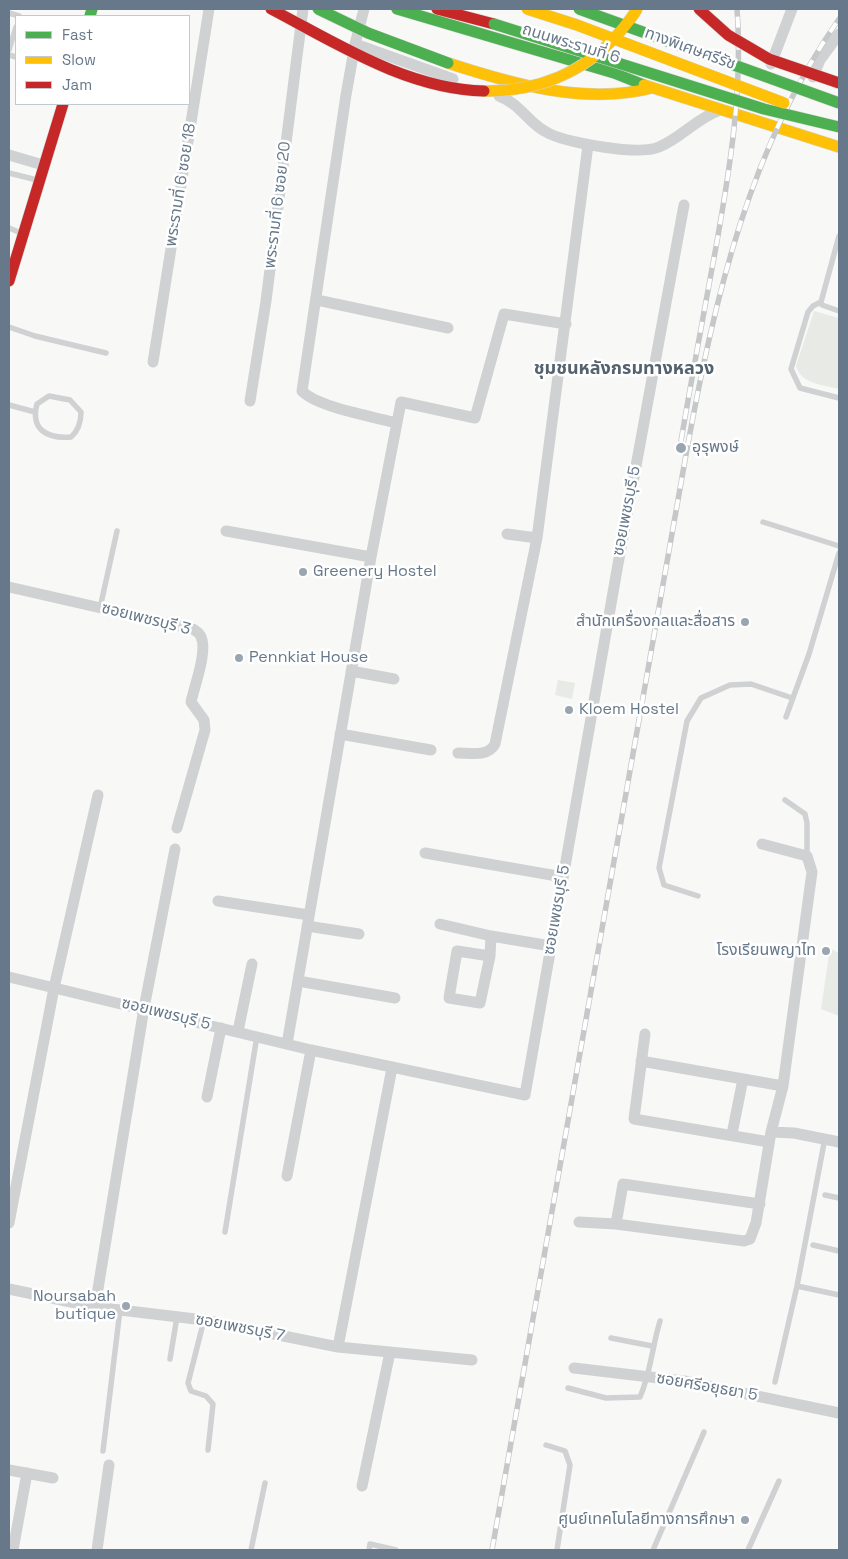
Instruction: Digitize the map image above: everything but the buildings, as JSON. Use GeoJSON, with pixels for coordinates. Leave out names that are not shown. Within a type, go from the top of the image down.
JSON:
{"type":"FeatureCollection","features":[{"type":"Feature","properties":{"kind":"main road"},"geometry":{"type":"LineString","coordinates":[[271,9],[398,74],[433,86],[486,93],[524,89],[547,82],[587,63],[599,54],[634,15],[637,9]]}},
{"type":"Feature","properties":{"kind":"main road"},"geometry":{"type":"LineString","coordinates":[[318,9],[376,36],[484,75],[542,88],[608,94],[641,93],[652,88]]}},
{"type":"Feature","properties":{"kind":"main road","name":"ถนนพระรามที่ 6"},"geometry":{"type":"LineString","coordinates":[[397,9],[614,73],[652,88],[839,146]]}},
{"type":"Feature","properties":{"kind":"main road"},"geometry":{"type":"LineString","coordinates":[[437,9],[600,57],[764,109],[839,127]]}},
{"type":"Feature","properties":{"kind":"main road","name":"ทางพิเศษศรีรัช"},"geometry":{"type":"LineString","coordinates":[[527,9],[753,90],[839,127]]}},
{"type":"Feature","properties":{"kind":"main road","name":"ทางพิเศษศรีรัช"},"geometry":{"type":"LineString","coordinates":[[579,9],[839,103]]}},
{"type":"Feature","properties":{"kind":"main road"},"geometry":{"type":"LineString","coordinates":[[594,9],[839,94]]}},
{"type":"Feature","properties":{"kind":"main road"},"geometry":{"type":"LineString","coordinates":[[699,9],[728,35],[769,59],[839,83]]}},
{"type":"Feature","properties":{"kind":"main road"},"geometry":{"type":"LineString","coordinates":[[734,113],[738,60]]}},
{"type":"Feature","properties":{"kind":"main road"},"geometry":{"type":"LineString","coordinates":[[9,281],[22,233],[63,105]]}},
{"type":"Feature","properties":{"kind":"street","name":"พระรามที่ 6 ซอย 18"},"geometry":{"type":"LineString","coordinates":[[153,362],[208,9]]}},
{"type":"Feature","properties":{"kind":"street","name":"พระรามที่ 6 ซอย 20"},"geometry":{"type":"LineString","coordinates":[[250,401],[266,301],[303,9]]}},
{"type":"Feature","properties":{"kind":"street"},"geometry":{"type":"LineString","coordinates":[[364,9],[355,44],[346,95],[302,391],[313,399],[325,404],[396,423]]}},
{"type":"Feature","properties":{"kind":"street"},"geometry":{"type":"LineString","coordinates":[[768,70],[792,9]]}},
{"type":"Feature","properties":{"kind":"street"},"geometry":{"type":"LineString","coordinates":[[809,84],[820,60],[839,34]]}},
{"type":"Feature","properties":{"kind":"street"},"geometry":{"type":"LineString","coordinates":[[355,44],[511,100],[533,123],[549,134],[588,145],[643,151],[658,148],[704,115],[720,110]]}},
{"type":"Feature","properties":{"kind":"street"},"geometry":{"type":"LineString","coordinates":[[458,753],[486,753],[491,751],[495,744],[537,538],[588,145]]}},
{"type":"Feature","properties":{"kind":"street"},"geometry":{"type":"LineString","coordinates":[[9,155],[44,166]]}},
{"type":"Feature","properties":{"kind":"street","name":"ซอยเพชรบุรี 5"},"geometry":{"type":"LineString","coordinates":[[9,977],[144,1008],[311,1050],[525,1095],[618,564],[684,205]]}},
{"type":"Feature","properties":{"kind":"street"},"geometry":{"type":"LineString","coordinates":[[317,300],[448,328]]}},
{"type":"Feature","properties":{"kind":"street"},"geometry":{"type":"LineString","coordinates":[[287,1044],[350,671],[401,402],[475,418],[504,314],[566,324]]}},
{"type":"Feature","properties":{"kind":"street"},"geometry":{"type":"LineString","coordinates":[[226,531],[371,557]]}},
{"type":"Feature","properties":{"kind":"street"},"geometry":{"type":"LineString","coordinates":[[507,534],[537,538]]}},
{"type":"Feature","properties":{"kind":"street","name":"ซอยเพชรบุรี 3"},"geometry":{"type":"LineString","coordinates":[[9,586],[193,629],[202,638],[203,653],[191,702],[204,720],[205,730],[177,828]]}},
{"type":"Feature","properties":{"kind":"street"},"geometry":{"type":"LineString","coordinates":[[350,671],[394,679]]}},
{"type":"Feature","properties":{"kind":"street"},"geometry":{"type":"LineString","coordinates":[[340,734],[432,750]]}},
{"type":"Feature","properties":{"kind":"street"},"geometry":{"type":"LineString","coordinates":[[9,1223],[54,988],[98,795]]}},
{"type":"Feature","properties":{"kind":"street"},"geometry":{"type":"LineString","coordinates":[[579,1222],[616,1224],[744,1241],[750,1239],[760,1204],[770,1137],[783,1086],[812,872],[808,856],[762,844]]}},
{"type":"Feature","properties":{"kind":"street"},"geometry":{"type":"LineString","coordinates":[[95,1307],[144,1008],[175,849]]}},
{"type":"Feature","properties":{"kind":"street"},"geometry":{"type":"LineString","coordinates":[[425,853],[563,878]]}},
{"type":"Feature","properties":{"kind":"street"},"geometry":{"type":"LineString","coordinates":[[218,901],[359,934]]}},
{"type":"Feature","properties":{"kind":"street"},"geometry":{"type":"LineString","coordinates":[[440,924],[492,936],[551,946]]}},
{"type":"Feature","properties":{"kind":"street"},"geometry":{"type":"LineString","coordinates":[[490,956],[458,951],[449,998],[480,1004],[490,956],[492,936]]}},
{"type":"Feature","properties":{"kind":"street"},"geometry":{"type":"LineString","coordinates":[[238,1032],[252,964]]}},
{"type":"Feature","properties":{"kind":"street"},"geometry":{"type":"LineString","coordinates":[[298,981],[395,998]]}},
{"type":"Feature","properties":{"kind":"street"},"geometry":{"type":"LineString","coordinates":[[207,1097],[221,1028]]}},
{"type":"Feature","properties":{"kind":"street"},"geometry":{"type":"LineString","coordinates":[[645,1034],[634,1119],[732,1134],[770,1137],[794,1133],[839,1142]]}},
{"type":"Feature","properties":{"kind":"street"},"geometry":{"type":"LineString","coordinates":[[287,1176],[311,1050]]}},
{"type":"Feature","properties":{"kind":"street"},"geometry":{"type":"LineString","coordinates":[[641,1061],[783,1086]]}},
{"type":"Feature","properties":{"kind":"street"},"geometry":{"type":"LineString","coordinates":[[338,1348],[392,1068]]}},
{"type":"Feature","properties":{"kind":"street"},"geometry":{"type":"LineString","coordinates":[[732,1134],[743,1078]]}},
{"type":"Feature","properties":{"kind":"street"},"geometry":{"type":"LineString","coordinates":[[616,1224],[623,1184],[760,1204]]}},
{"type":"Feature","properties":{"kind":"street","name":"ซอยเพชรบุรี 7"},"geometry":{"type":"LineString","coordinates":[[9,1290],[95,1307],[204,1320],[338,1348],[472,1360]]}},
{"type":"Feature","properties":{"kind":"street"},"geometry":{"type":"LineString","coordinates":[[362,1486],[390,1352]]}},
{"type":"Feature","properties":{"kind":"street","name":"ซอยศรีอยุธยา 5"},"geometry":{"type":"LineString","coordinates":[[574,1368],[649,1376],[730,1390],[839,1413]]}},
{"type":"Feature","properties":{"kind":"street"},"geometry":{"type":"LineString","coordinates":[[97,1550],[109,1464]]}},
{"type":"Feature","properties":{"kind":"street"},"geometry":{"type":"LineString","coordinates":[[9,1470],[53,1478]]}},
{"type":"Feature","properties":{"kind":"street"},"geometry":{"type":"LineString","coordinates":[[13,1550],[13,1531],[27,1473]]}},
{"type":"Feature","properties":{"kind":"lane"},"geometry":{"type":"LineString","coordinates":[[9,50],[15,30]]}},
{"type":"Feature","properties":{"kind":"lane"},"geometry":{"type":"LineString","coordinates":[[9,173],[39,181]]}},
{"type":"Feature","properties":{"kind":"lane"},"geometry":{"type":"LineString","coordinates":[[9,228],[22,233]]}},
{"type":"Feature","properties":{"kind":"lane"},"geometry":{"type":"LineString","coordinates":[[839,236],[821,302],[813,306],[808,312],[791,369],[800,388],[839,398]]}},
{"type":"Feature","properties":{"kind":"lane"},"geometry":{"type":"LineString","coordinates":[[821,302],[822,305],[839,311]]}},
{"type":"Feature","properties":{"kind":"lane"},"geometry":{"type":"LineString","coordinates":[[9,327],[35,336],[106,353]]}},
{"type":"Feature","properties":{"kind":"lane"},"geometry":{"type":"LineString","coordinates":[[62,397],[77,405],[81,412],[81,421],[77,432],[71,437],[62,438],[41,430],[34,420],[35,412],[37,404],[42,398],[62,397]]}},
{"type":"Feature","properties":{"kind":"lane"},"geometry":{"type":"LineString","coordinates":[[9,405],[35,412]]}},
{"type":"Feature","properties":{"kind":"lane"},"geometry":{"type":"LineString","coordinates":[[763,522],[839,546]]}},
{"type":"Feature","properties":{"kind":"lane"},"geometry":{"type":"LineString","coordinates":[[100,608],[117,531]]}},
{"type":"Feature","properties":{"kind":"lane"},"geometry":{"type":"LineString","coordinates":[[786,717],[809,654],[839,553]]}},
{"type":"Feature","properties":{"kind":"lane"},"geometry":{"type":"LineString","coordinates":[[698,896],[664,884],[659,868],[687,721],[701,698],[730,685],[751,684],[792,698]]}},
{"type":"Feature","properties":{"kind":"lane"},"geometry":{"type":"LineString","coordinates":[[785,800],[805,814],[808,856]]}},
{"type":"Feature","properties":{"kind":"lane"},"geometry":{"type":"LineString","coordinates":[[225,1232],[257,1036]]}},
{"type":"Feature","properties":{"kind":"lane"},"geometry":{"type":"LineString","coordinates":[[775,1382],[797,1286],[825,1138]]}},
{"type":"Feature","properties":{"kind":"lane"},"geometry":{"type":"LineString","coordinates":[[825,1195],[839,1198]]}},
{"type":"Feature","properties":{"kind":"lane"},"geometry":{"type":"LineString","coordinates":[[813,1245],[839,1251]]}},
{"type":"Feature","properties":{"kind":"lane"},"geometry":{"type":"LineString","coordinates":[[797,1286],[839,1295]]}},
{"type":"Feature","properties":{"kind":"lane"},"geometry":{"type":"LineString","coordinates":[[103,1451],[120,1310]]}},
{"type":"Feature","properties":{"kind":"lane"},"geometry":{"type":"LineString","coordinates":[[170,1359],[177,1317]]}},
{"type":"Feature","properties":{"kind":"lane"},"geometry":{"type":"LineString","coordinates":[[204,1320],[188,1383],[192,1391],[206,1396],[213,1404],[208,1450]]}},
{"type":"Feature","properties":{"kind":"lane"},"geometry":{"type":"LineString","coordinates":[[568,1388],[606,1398],[640,1397],[649,1376],[652,1346],[660,1321]]}},
{"type":"Feature","properties":{"kind":"lane"},"geometry":{"type":"LineString","coordinates":[[611,1338],[652,1346]]}},
{"type":"Feature","properties":{"kind":"lane"},"geometry":{"type":"LineString","coordinates":[[653,1550],[704,1432]]}},
{"type":"Feature","properties":{"kind":"lane"},"geometry":{"type":"LineString","coordinates":[[546,1445],[565,1451],[570,1465],[557,1550]]}},
{"type":"Feature","properties":{"kind":"lane"},"geometry":{"type":"LineString","coordinates":[[748,1550],[779,1481]]}},
{"type":"Feature","properties":{"kind":"lane"},"geometry":{"type":"LineString","coordinates":[[251,1550],[265,1483]]}},
{"type":"Feature","properties":{"kind":"lane"},"geometry":{"type":"LineString","coordinates":[[369,1550],[370,1544],[396,1550]]}},
{"type":"Feature","properties":{"kind":"shaded area"},"geometry":{"type":"Polygon","coordinates":[[[814,311],[839,318],[839,389],[813,383],[803,377],[796,366],[814,311]]]}},
{"type":"Feature","properties":{"kind":"shaded area"},"geometry":{"type":"Polygon","coordinates":[[[558,680],[575,683],[572,699],[555,695],[558,680]]]}},
{"type":"Feature","properties":{"kind":"shaded area"},"geometry":{"type":"Polygon","coordinates":[[[830,948],[839,953],[839,1016],[821,1009],[830,948]]]}},
{"type":"Feature","properties":{"kind":"railway"},"geometry":{"type":"LineString","coordinates":[[681,441],[726,188],[734,128],[738,69],[737,9]]}},
{"type":"Feature","properties":{"kind":"railway"},"geometry":{"type":"LineString","coordinates":[[492,1550],[687,449],[710,336],[740,225],[759,172],[781,119],[808,68],[839,19]]}},
{"type":"Feature","properties":{"kind":"traffic: fast"},"geometry":{"type":"LineString","coordinates":[[90,15],[92,9]]}},
{"type":"Feature","properties":{"kind":"traffic: fast"},"geometry":{"type":"LineString","coordinates":[[318,9],[368,33],[448,63]]}},
{"type":"Feature","properties":{"kind":"traffic: fast"},"geometry":{"type":"LineString","coordinates":[[397,9],[614,73],[644,85]]}},
{"type":"Feature","properties":{"kind":"traffic: fast"},"geometry":{"type":"LineString","coordinates":[[579,9],[839,103]]}},
{"type":"Feature","properties":{"kind":"traffic: fast"},"geometry":{"type":"LineString","coordinates":[[494,24],[764,109],[839,127]]}},
{"type":"Feature","properties":{"kind":"traffic: slow"},"geometry":{"type":"LineString","coordinates":[[527,9],[577,25],[784,103]]}},
{"type":"Feature","properties":{"kind":"traffic: slow"},"geometry":{"type":"LineString","coordinates":[[484,91],[522,88],[540,84],[574,69],[590,60],[605,48],[626,25],[637,9]]}},
{"type":"Feature","properties":{"kind":"traffic: slow"},"geometry":{"type":"LineString","coordinates":[[448,63],[523,85],[549,90],[601,94],[627,93],[652,88]]}},
{"type":"Feature","properties":{"kind":"traffic: slow"},"geometry":{"type":"LineString","coordinates":[[644,85],[839,147]]}},
{"type":"Feature","properties":{"kind":"traffic: jam"},"geometry":{"type":"LineString","coordinates":[[271,9],[348,50],[400,73],[455,88],[484,91]]}},
{"type":"Feature","properties":{"kind":"traffic: jam"},"geometry":{"type":"LineString","coordinates":[[437,9],[494,24]]}},
{"type":"Feature","properties":{"kind":"traffic: jam"},"geometry":{"type":"LineString","coordinates":[[699,9],[728,35],[769,59],[839,83]]}},
{"type":"Feature","properties":{"kind":"traffic: jam"},"geometry":{"type":"LineString","coordinates":[[9,281],[63,105]]}},
{"type":"Feature","properties":{"kind":"place","name":"อุรุพงษ์"},"geometry":{"type":"Point","coordinates":[681,448]}},
{"type":"Feature","properties":{"kind":"place","name":"Greenery Hostel"},"geometry":{"type":"Point","coordinates":[303,572]}},
{"type":"Feature","properties":{"kind":"place","name":"สำนักเครื่องกลและสื่อสาร"},"geometry":{"type":"Point","coordinates":[745,622]}},
{"type":"Feature","properties":{"kind":"place","name":"Pennkiat House"},"geometry":{"type":"Point","coordinates":[239,658]}},
{"type":"Feature","properties":{"kind":"place","name":"Kloem Hostel"},"geometry":{"type":"Point","coordinates":[569,710]}},
{"type":"Feature","properties":{"kind":"place","name":"โรงเรียนพญาไท"},"geometry":{"type":"Point","coordinates":[826,951]}},
{"type":"Feature","properties":{"kind":"place","name":"Noursabah butique"},"geometry":{"type":"Point","coordinates":[126,1306]}},
{"type":"Feature","properties":{"kind":"place","name":"ศูนย์เทคโนโลยีทางการศึกษา"},"geometry":{"type":"Point","coordinates":[745,1520]}},
{"type":"Feature","properties":{"kind":"district","name":"ชุมชนหลังกรมทางหลวง"},"geometry":{"type":"Point","coordinates":[624,369]}}]}
